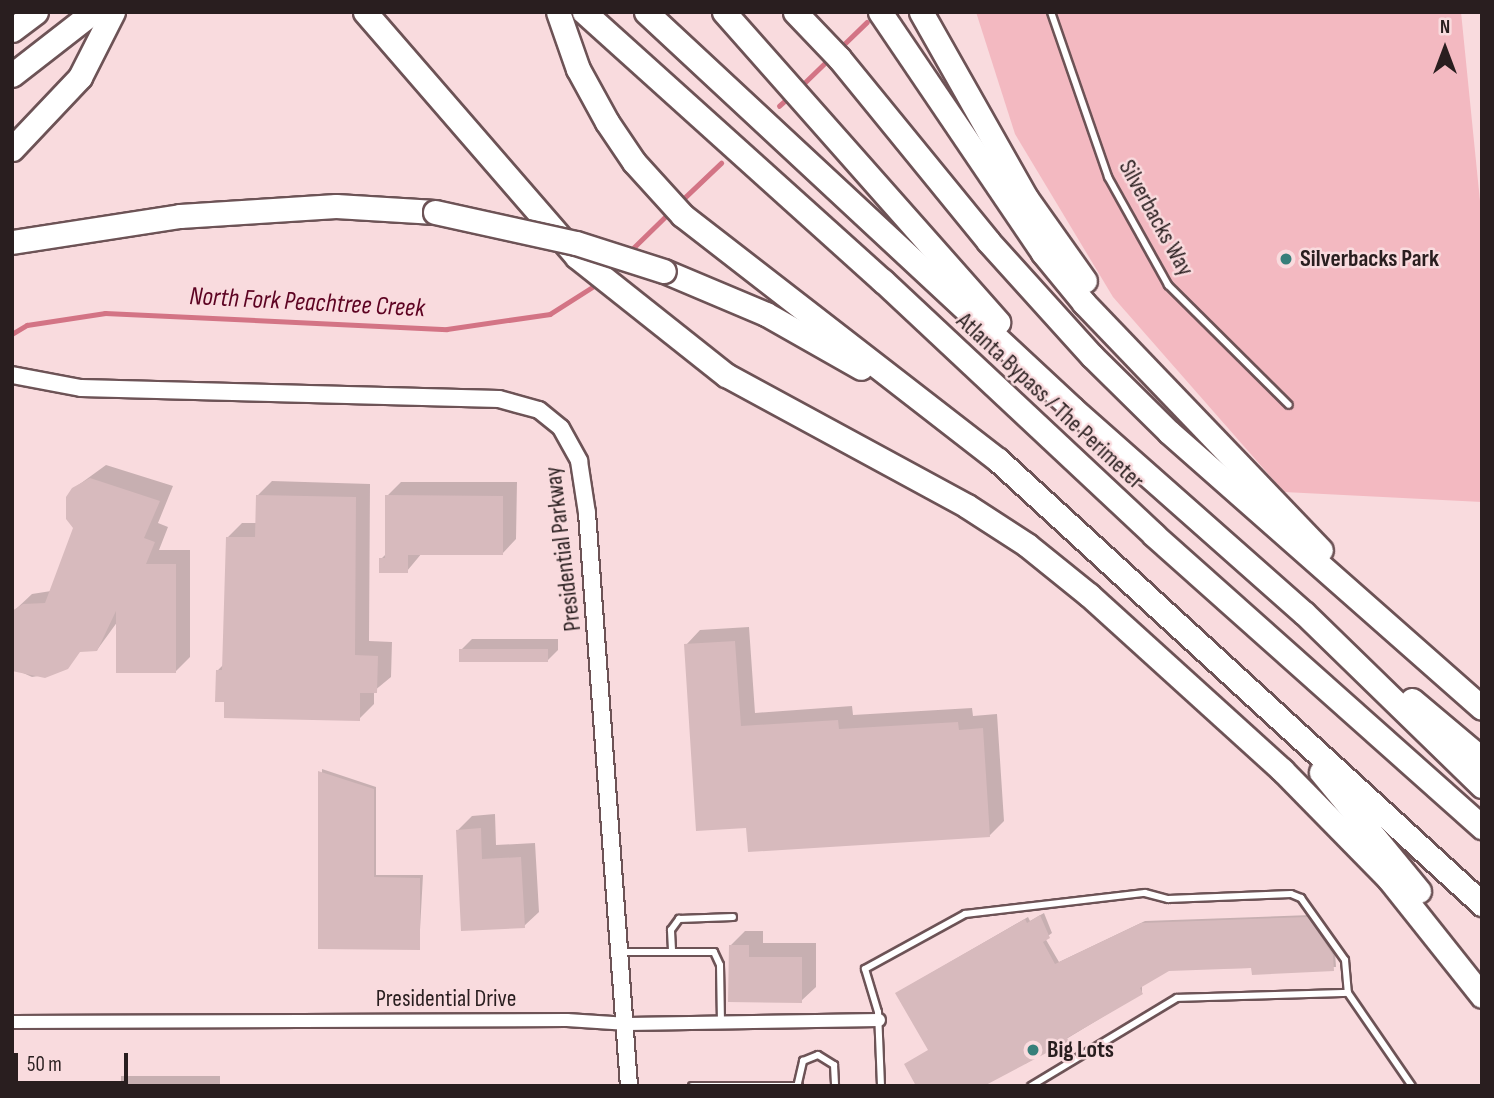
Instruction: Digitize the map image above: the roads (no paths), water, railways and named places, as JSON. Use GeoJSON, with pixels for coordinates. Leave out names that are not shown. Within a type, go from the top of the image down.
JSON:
{"type":"FeatureCollection","features":[{"type":"Feature","properties":{"kind":"highway"},"geometry":{"type":"LineString","coordinates":[[12,30],[36,12]]}},
{"type":"Feature","properties":{"kind":"highway"},"geometry":{"type":"LineString","coordinates":[[12,75],[93,12]]}},
{"type":"Feature","properties":{"kind":"highway"},"geometry":{"type":"LineString","coordinates":[[12,149],[80,77],[113,12]]}},
{"type":"Feature","properties":{"kind":"highway"},"geometry":{"type":"LineString","coordinates":[[365,12],[577,257],[726,375],[967,506],[1027,545],[1089,595],[1282,770],[1389,879],[1482,996]]}},
{"type":"Feature","properties":{"kind":"highway"},"geometry":{"type":"LineString","coordinates":[[558,12],[591,95],[635,162],[676,210],[998,460],[1482,904]]}},
{"type":"Feature","properties":{"kind":"highway","name":"Atlanta Bypass / The Perimeter"},"geometry":{"type":"LineString","coordinates":[[584,12],[883,281],[1154,535],[1482,827]]}},
{"type":"Feature","properties":{"kind":"highway","name":"Atlanta Bypass / The Perimeter"},"geometry":{"type":"LineString","coordinates":[[646,12],[1072,408],[1304,613],[1482,786]]}},
{"type":"Feature","properties":{"kind":"highway"},"geometry":{"type":"LineString","coordinates":[[724,12],[799,94],[1072,408]]}},
{"type":"Feature","properties":{"kind":"highway"},"geometry":{"type":"LineString","coordinates":[[794,12],[839,58],[988,241],[1169,432],[1482,708]]}},
{"type":"Feature","properties":{"kind":"highway"},"geometry":{"type":"LineString","coordinates":[[880,12],[1043,253],[1410,643]]}},
{"type":"Feature","properties":{"kind":"highway"},"geometry":{"type":"LineString","coordinates":[[921,12],[1027,199],[1164,384]]}},
{"type":"Feature","properties":{"kind":"highway"},"geometry":{"type":"LineString","coordinates":[[12,242],[180,216],[336,206],[435,212],[576,243],[664,271],[766,314],[840,354],[998,460]]}},
{"type":"Feature","properties":{"kind":"highway"},"geometry":{"type":"LineString","coordinates":[[1304,613],[1482,759]]}},
{"type":"Feature","properties":{"kind":"highway"},"geometry":{"type":"LineString","coordinates":[[1262,703],[1458,941],[1482,983]]}},
{"type":"Feature","properties":{"kind":"street","name":"Presidential Parkway"},"geometry":{"type":"LineString","coordinates":[[12,375],[80,388],[499,399],[538,410],[561,428],[579,461],[587,513],[628,1024],[629,1086]]}},
{"type":"Feature","properties":{"kind":"street","name":"Presidential Drive"},"geometry":{"type":"LineString","coordinates":[[12,1022],[567,1020],[628,1024],[879,1020]]}},
{"type":"Feature","properties":{"kind":"lane","name":"Silverbacks Way"},"geometry":{"type":"LineString","coordinates":[[1051,12],[1108,177],[1168,285],[1289,405]]}},
{"type":"Feature","properties":{"kind":"lane"},"geometry":{"type":"LineString","coordinates":[[881,1086],[879,1020],[865,969],[965,914],[1145,893],[1168,899],[1291,894],[1301,898],[1345,960],[1348,993],[1412,1086]]}},
{"type":"Feature","properties":{"kind":"lane"},"geometry":{"type":"LineString","coordinates":[[672,950],[671,930],[679,919],[733,917]]}},
{"type":"Feature","properties":{"kind":"lane"},"geometry":{"type":"LineString","coordinates":[[622,952],[706,948],[718,957],[721,1022]]}},
{"type":"Feature","properties":{"kind":"lane"},"geometry":{"type":"LineString","coordinates":[[1031,1086],[1177,998],[1348,993]]}},
{"type":"Feature","properties":{"kind":"lane"},"geometry":{"type":"LineString","coordinates":[[692,1086],[799,1084],[803,1061],[818,1055],[834,1065],[835,1086]]}},
{"type":"Feature","properties":{"kind":"waterway","name":"North Fork Peachtree Creek"},"geometry":{"type":"LineString","coordinates":[[840,48],[867,22]]}},
{"type":"Feature","properties":{"kind":"waterway","name":"North Fork Peachtree Creek"},"geometry":{"type":"LineString","coordinates":[[800,87],[829,59]]}},
{"type":"Feature","properties":{"kind":"waterway","name":"North Fork Peachtree Creek"},"geometry":{"type":"LineString","coordinates":[[779,106],[788,98]]}},
{"type":"Feature","properties":{"kind":"waterway","name":"North Fork Peachtree Creek"},"geometry":{"type":"LineString","coordinates":[[679,203],[721,163]]}},
{"type":"Feature","properties":{"kind":"waterway","name":"North Fork Peachtree Creek"},"geometry":{"type":"LineString","coordinates":[[629,252],[670,212]]}},
{"type":"Feature","properties":{"kind":"waterway","name":"North Fork Peachtree Creek"},"geometry":{"type":"LineString","coordinates":[[12,334],[27,325],[105,313],[447,329],[550,314],[594,286]]}},
{"type":"Feature","properties":{"kind":"place","name":"Silverbacks Park"},"geometry":{"type":"Point","coordinates":[1286,259]}},
{"type":"Feature","properties":{"kind":"place","name":"Big Lots"},"geometry":{"type":"Point","coordinates":[1033,1050]}}]}
